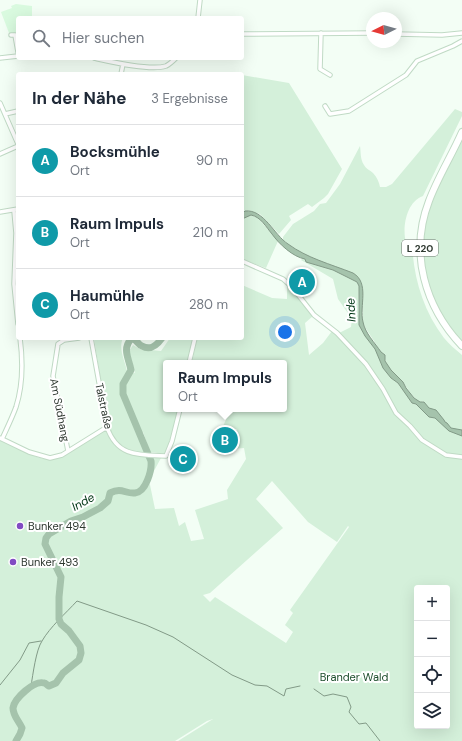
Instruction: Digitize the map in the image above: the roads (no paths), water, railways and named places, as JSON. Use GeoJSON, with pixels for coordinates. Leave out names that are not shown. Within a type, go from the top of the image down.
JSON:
{"type":"FeatureCollection","features":[{"type":"Feature","properties":{"kind":"main road","name":"L 220"},"geometry":{"type":"LineString","coordinates":[[462,132],[429,201],[422,223],[420,245],[424,283],[429,298],[442,323],[462,346]]}},
{"type":"Feature","properties":{"kind":"street"},"geometry":{"type":"LineString","coordinates":[[198,16],[200,0]]}},
{"type":"Feature","properties":{"kind":"street"},"geometry":{"type":"LineString","coordinates":[[320,33],[320,69],[330,75]]}},
{"type":"Feature","properties":{"kind":"street"},"geometry":{"type":"LineString","coordinates":[[244,34],[366,33]]}},
{"type":"Feature","properties":{"kind":"street"},"geometry":{"type":"LineString","coordinates":[[402,34],[442,35],[462,33]]}},
{"type":"Feature","properties":{"kind":"street"},"geometry":{"type":"LineString","coordinates":[[11,35],[15,35],[16,41]]}},
{"type":"Feature","properties":{"kind":"street"},"geometry":{"type":"LineString","coordinates":[[324,106],[330,114],[349,111],[406,75],[417,61],[462,41]]}},
{"type":"Feature","properties":{"kind":"street"},"geometry":{"type":"LineString","coordinates":[[0,58],[16,56]]}},
{"type":"Feature","properties":{"kind":"street"},"geometry":{"type":"LineString","coordinates":[[104,60],[123,64],[162,67],[174,60]]}},
{"type":"Feature","properties":{"kind":"street"},"geometry":{"type":"LineString","coordinates":[[121,72],[123,64]]}},
{"type":"Feature","properties":{"kind":"street"},"geometry":{"type":"LineString","coordinates":[[0,103],[16,140]]}},
{"type":"Feature","properties":{"kind":"street"},"geometry":{"type":"LineString","coordinates":[[5,114],[16,111]]}},
{"type":"Feature","properties":{"kind":"street"},"geometry":{"type":"LineString","coordinates":[[0,154],[16,146]]}},
{"type":"Feature","properties":{"kind":"street"},"geometry":{"type":"LineString","coordinates":[[0,212],[14,211],[16,233],[14,284],[16,304]]}},
{"type":"Feature","properties":{"kind":"street"},"geometry":{"type":"LineString","coordinates":[[244,262],[283,279],[292,287],[314,315],[337,333],[366,364],[396,413],[422,440],[446,455],[462,457]]}},
{"type":"Feature","properties":{"kind":"street"},"geometry":{"type":"LineString","coordinates":[[20,340],[22,369],[20,389],[16,406],[1,438],[29,452],[45,457],[56,457],[107,427]]}},
{"type":"Feature","properties":{"kind":"street","name":"Am Südhang"},"geometry":{"type":"LineString","coordinates":[[64,340],[58,344],[52,371],[68,451]]}},
{"type":"Feature","properties":{"kind":"street","name":"Talstraße"},"geometry":{"type":"LineString","coordinates":[[91,340],[107,427],[113,440],[121,448],[127,452],[166,456],[172,441],[179,412]]}},
{"type":"Feature","properties":{"kind":"street"},"geometry":{"type":"LineString","coordinates":[[191,360],[195,340]]}},
{"type":"Feature","properties":{"kind":"waterway","name":"Inde"},"geometry":{"type":"LineString","coordinates":[[16,741],[22,728],[13,711],[14,704],[25,691],[35,684],[45,683],[49,686],[56,683],[63,673],[79,660],[81,653],[80,646],[69,631],[61,624],[59,619],[61,577],[45,544],[46,538],[49,534],[71,521],[83,517],[100,508],[108,501],[110,493],[114,491],[132,493],[139,492],[148,480],[151,461],[123,394],[123,384],[131,370],[127,354],[127,347],[130,340]]}},
{"type":"Feature","properties":{"kind":"waterway","name":"Inde"},"geometry":{"type":"LineString","coordinates":[[135,340],[148,348],[156,345],[160,340]]}},
{"type":"Feature","properties":{"kind":"waterway"},"geometry":{"type":"LineString","coordinates":[[31,686],[36,656],[42,641],[54,625],[77,601],[146,625],[173,637],[232,675],[255,685],[267,686],[284,696],[286,689],[300,686]]}},
{"type":"Feature","properties":{"kind":"waterway"},"geometry":{"type":"LineString","coordinates":[[0,685],[20,660],[29,643],[41,641]]}},
{"type":"Feature","properties":{"kind":"waterway"},"geometry":{"type":"LineString","coordinates":[[314,689],[324,696],[333,694],[347,697],[351,707],[349,712],[359,724],[366,723],[380,741]]}},
{"type":"Feature","properties":{"kind":"place","name":"Bocksmühle"},"geometry":{"type":"Point","coordinates":[302,282]}},
{"type":"Feature","properties":{"kind":"place","name":"Raum Impuls"},"geometry":{"type":"Point","coordinates":[225,440]}},
{"type":"Feature","properties":{"kind":"place","name":"Haumühle"},"geometry":{"type":"Point","coordinates":[183,459]}},
{"type":"Feature","properties":{"kind":"place","name":"Bunker 494"},"geometry":{"type":"Point","coordinates":[20,526]}},
{"type":"Feature","properties":{"kind":"place","name":"Bunker 493"},"geometry":{"type":"Point","coordinates":[13,562]}},
{"type":"Feature","properties":{"kind":"park label","name":"Brander Wald"},"geometry":{"type":"Point","coordinates":[354,677]}}]}
